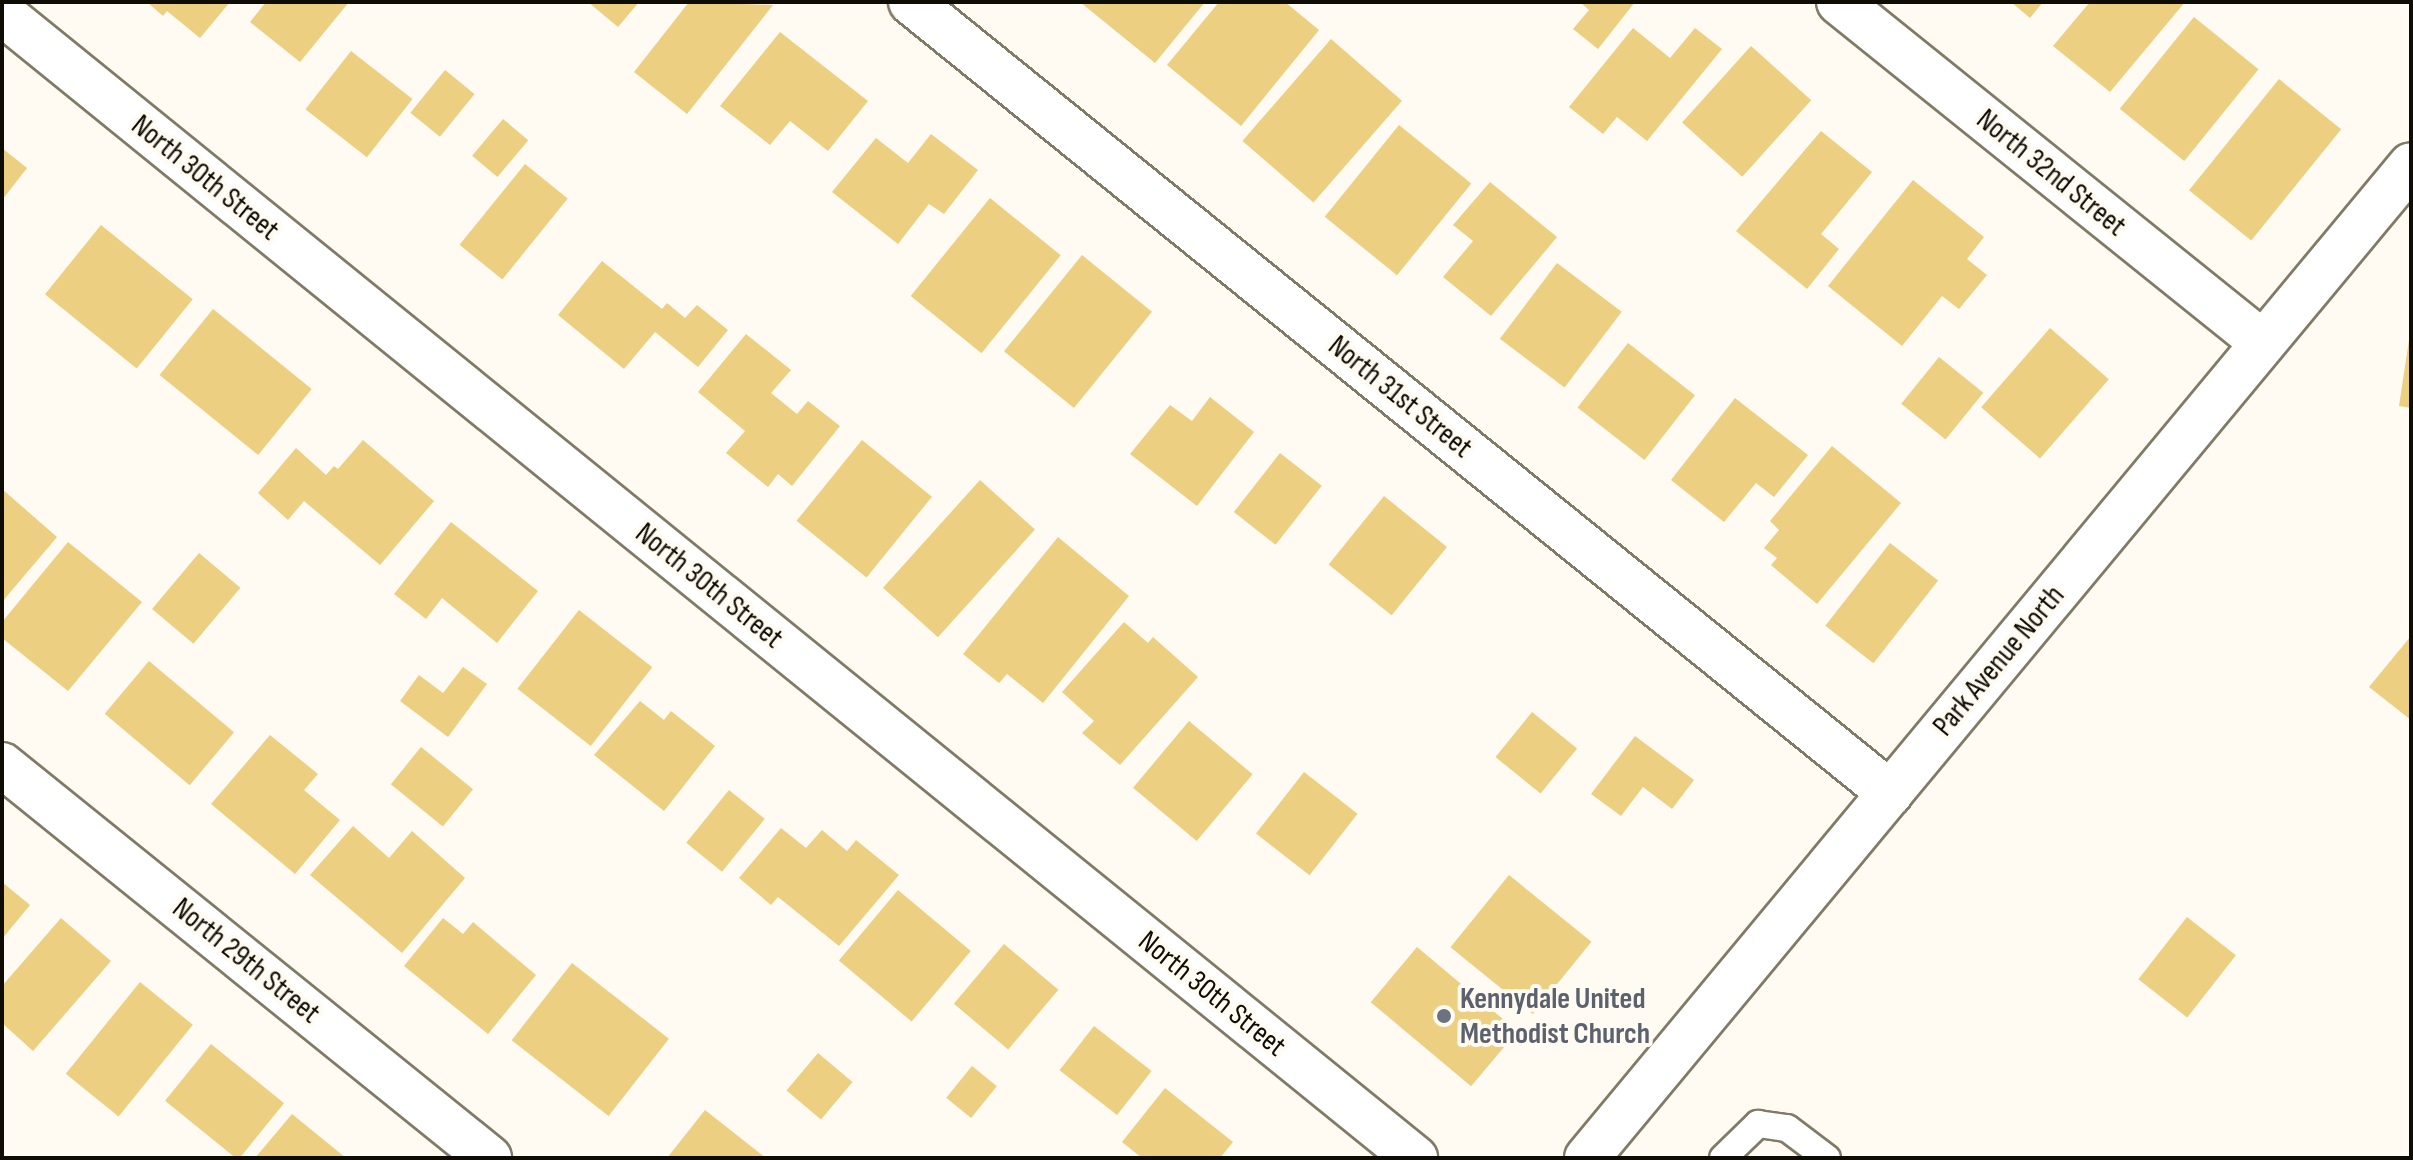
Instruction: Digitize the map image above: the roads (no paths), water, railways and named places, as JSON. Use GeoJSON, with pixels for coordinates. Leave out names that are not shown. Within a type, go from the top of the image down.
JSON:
{"type":"FeatureCollection","features":[{"type":"Feature","properties":{"kind":"street","name":"North 31st Street"},"geometry":{"type":"LineString","coordinates":[[911,2],[1890,793]]}},
{"type":"Feature","properties":{"kind":"street","name":"North 32nd Street"},"geometry":{"type":"LineString","coordinates":[[1839,2],[2263,343]]}},
{"type":"Feature","properties":{"kind":"street","name":"North 30th Street"},"geometry":{"type":"LineString","coordinates":[[2,13],[1415,1158]]}},
{"type":"Feature","properties":{"kind":"street","name":"Park Avenue North"},"geometry":{"type":"LineString","coordinates":[[1587,1158],[2411,165]]}},
{"type":"Feature","properties":{"kind":"street","name":"North 29th Street"},"geometry":{"type":"LineString","coordinates":[[2,765],[489,1158]]}},
{"type":"Feature","properties":{"kind":"lane"},"geometry":{"type":"LineString","coordinates":[[1723,1158],[1758,1124],[1787,1128],[1827,1158]]}},
{"type":"Feature","properties":{"kind":"place","name":"Kennydale United Methodist Church"},"geometry":{"type":"Point","coordinates":[1444,1016]}}]}
